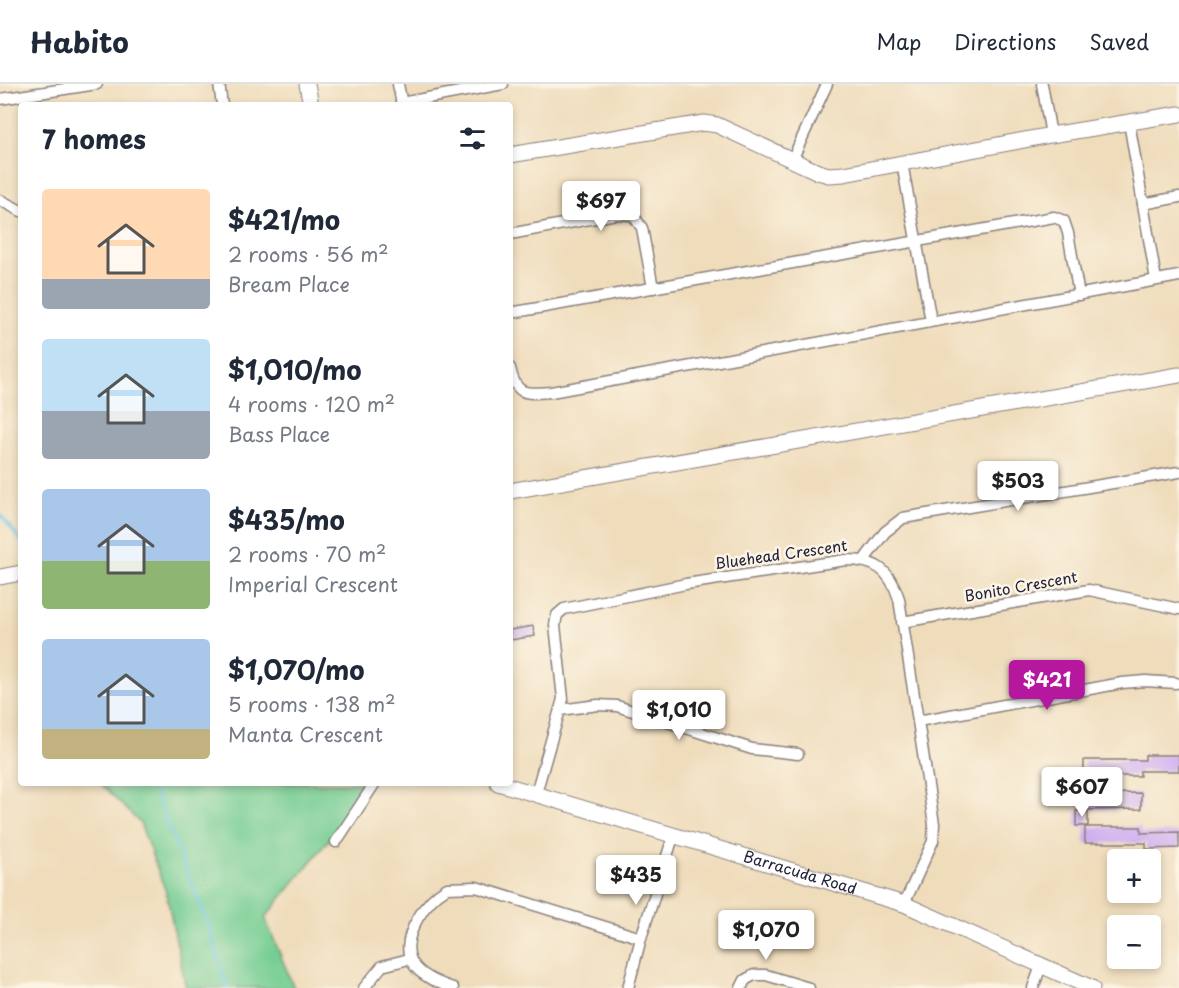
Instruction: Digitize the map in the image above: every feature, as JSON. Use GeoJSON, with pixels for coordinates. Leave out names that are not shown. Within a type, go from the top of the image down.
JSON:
{"type":"FeatureCollection","features":[{"type":"Feature","properties":{"kind":"street"},"geometry":{"type":"LineString","coordinates":[[0,99],[97,84]]}},
{"type":"Feature","properties":{"kind":"street"},"geometry":{"type":"LineString","coordinates":[[219,84],[222,102]]}},
{"type":"Feature","properties":{"kind":"street"},"geometry":{"type":"LineString","coordinates":[[307,84],[310,102]]}},
{"type":"Feature","properties":{"kind":"street"},"geometry":{"type":"LineString","coordinates":[[398,84],[401,102]]}},
{"type":"Feature","properties":{"kind":"street"},"geometry":{"type":"LineString","coordinates":[[411,102],[503,84]]}},
{"type":"Feature","properties":{"kind":"street"},"geometry":{"type":"LineString","coordinates":[[792,160],[827,84]]}},
{"type":"Feature","properties":{"kind":"street"},"geometry":{"type":"LineString","coordinates":[[1042,84],[1051,135]]}},
{"type":"Feature","properties":{"kind":"street"},"geometry":{"type":"LineString","coordinates":[[513,154],[704,123],[717,125],[829,175],[1179,114]]}},
{"type":"Feature","properties":{"kind":"street"},"geometry":{"type":"LineString","coordinates":[[1129,122],[1156,280]]}},
{"type":"Feature","properties":{"kind":"street"},"geometry":{"type":"LineString","coordinates":[[902,163],[931,321]]}},
{"type":"Feature","properties":{"kind":"street"},"geometry":{"type":"LineString","coordinates":[[1143,204],[1179,197]]}},
{"type":"Feature","properties":{"kind":"street"},"geometry":{"type":"LineString","coordinates":[[0,200],[18,209]]}},
{"type":"Feature","properties":{"kind":"street"},"geometry":{"type":"LineString","coordinates":[[513,233],[616,214],[633,215],[642,228],[653,288]]}},
{"type":"Feature","properties":{"kind":"street"},"geometry":{"type":"LineString","coordinates":[[513,312],[1054,217],[1064,221],[1068,233],[1079,295]]}},
{"type":"Feature","properties":{"kind":"street"},"geometry":{"type":"LineString","coordinates":[[513,378],[516,388],[520,390],[532,393],[550,392],[1179,276]]}},
{"type":"Feature","properties":{"kind":"street"},"geometry":{"type":"LineString","coordinates":[[513,490],[1179,375]]}},
{"type":"Feature","properties":{"kind":"street"},"geometry":{"type":"LineString","coordinates":[[864,560],[885,532],[903,518],[1179,472]]}},
{"type":"Feature","properties":{"kind":"street","name":"Bluehead Crescent"},"geometry":{"type":"LineString","coordinates":[[536,793],[560,710],[564,687],[555,626],[557,615],[564,609],[686,584],[846,560],[864,560],[889,575],[899,599],[934,824],[933,841],[904,904]]}},
{"type":"Feature","properties":{"kind":"street"},"geometry":{"type":"LineString","coordinates":[[0,577],[18,574]]}},
{"type":"Feature","properties":{"kind":"street","name":"Bonito Crescent"},"geometry":{"type":"LineString","coordinates":[[902,622],[1089,591],[1110,593],[1171,610],[1179,609]]}},
{"type":"Feature","properties":{"kind":"street"},"geometry":{"type":"LineString","coordinates":[[918,720],[1122,683],[1145,681],[1176,683]]}},
{"type":"Feature","properties":{"kind":"street"},"geometry":{"type":"LineString","coordinates":[[560,710],[598,705],[617,706],[752,749],[798,754]]}},
{"type":"Feature","properties":{"kind":"street"},"geometry":{"type":"LineString","coordinates":[[336,842],[373,786]]}},
{"type":"Feature","properties":{"kind":"street","name":"Barracuda Road"},"geometry":{"type":"LineString","coordinates":[[509,786],[904,904],[1092,988]]}},
{"type":"Feature","properties":{"kind":"street"},"geometry":{"type":"LineString","coordinates":[[628,988],[641,938],[674,834]]}},
{"type":"Feature","properties":{"kind":"street"},"geometry":{"type":"LineString","coordinates":[[453,988],[429,979],[418,971],[409,959],[408,938],[424,909],[440,891],[459,886],[476,887],[641,938]]}},
{"type":"Feature","properties":{"kind":"street"},"geometry":{"type":"LineString","coordinates":[[364,988],[382,966],[409,959]]}},
{"type":"Feature","properties":{"kind":"street"},"geometry":{"type":"LineString","coordinates":[[1033,988],[1041,966]]}},
{"type":"Feature","properties":{"kind":"street"},"geometry":{"type":"LineString","coordinates":[[741,988],[746,980],[760,975],[809,988]]}},
{"type":"Feature","properties":{"kind":"green space"},"geometry":{"type":"Polygon","coordinates":[[[103,786],[362,786],[331,837],[265,918],[294,988],[186,988],[166,892],[140,823],[103,786]]]}},
{"type":"Feature","properties":{"kind":"building"},"geometry":{"type":"Polygon","coordinates":[[[533,626],[535,636],[513,640],[513,629],[533,626]]]}},
{"type":"Feature","properties":{"kind":"building"},"geometry":{"type":"Polygon","coordinates":[[[1145,755],[1179,755],[1179,771],[1140,771],[1140,776],[1084,776],[1084,760],[1145,760],[1145,755]]]}},
{"type":"Feature","properties":{"kind":"building"},"geometry":{"type":"Polygon","coordinates":[[[1076,777],[1088,777],[1088,793],[1076,793],[1076,777]]]}},
{"type":"Feature","properties":{"kind":"building"},"geometry":{"type":"Polygon","coordinates":[[[1141,793],[1141,809],[1085,810],[1085,794],[1141,793]]]}},
{"type":"Feature","properties":{"kind":"building"},"geometry":{"type":"Polygon","coordinates":[[[1076,811],[1088,811],[1088,826],[1076,826],[1076,811]]]}},
{"type":"Feature","properties":{"kind":"building"},"geometry":{"type":"Polygon","coordinates":[[[1085,827],[1141,827],[1141,833],[1179,832],[1179,848],[1146,849],[1146,843],[1085,843],[1085,827]]]}},
{"type":"Feature","properties":{"kind":"waterway"},"geometry":{"type":"LineString","coordinates":[[0,514],[18,537]]}},
{"type":"Feature","properties":{"kind":"waterway"},"geometry":{"type":"LineString","coordinates":[[152,786],[208,924],[228,988]]}}]}
